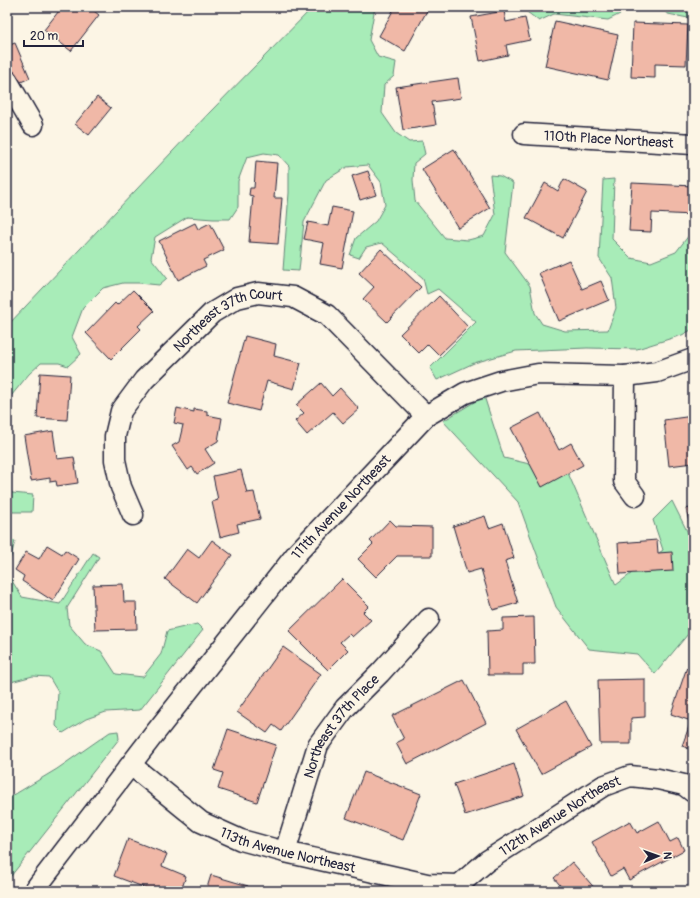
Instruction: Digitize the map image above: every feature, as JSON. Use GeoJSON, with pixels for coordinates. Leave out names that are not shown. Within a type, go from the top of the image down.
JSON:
{"type":"FeatureCollection","features":[{"type":"Feature","properties":{"kind":"street"},"geometry":{"type":"LineString","coordinates":[[7,80],[33,125]]}},
{"type":"Feature","properties":{"kind":"street","name":"110th Place Northeast"},"geometry":{"type":"LineString","coordinates":[[524,134],[693,144]]}},
{"type":"Feature","properties":{"kind":"street","name":"Northeast 37th Court"},"geometry":{"type":"LineString","coordinates":[[133,515],[120,487],[115,460],[115,436],[121,411],[144,380],[212,313],[237,298],[258,293],[293,297],[327,315],[426,416]]}},
{"type":"Feature","properties":{"kind":"street","name":"111th Avenue Northeast"},"geometry":{"type":"LineString","coordinates":[[34,891],[155,733],[298,552],[426,416],[465,393],[501,381],[538,374],[625,376],[657,372],[693,359]]}},
{"type":"Feature","properties":{"kind":"street"},"geometry":{"type":"LineString","coordinates":[[625,376],[624,481],[635,496]]}},
{"type":"Feature","properties":{"kind":"street","name":"Northeast 37th Place"},"geometry":{"type":"LineString","coordinates":[[285,852],[318,745],[345,708],[429,619]]}},
{"type":"Feature","properties":{"kind":"street","name":"113th Avenue Northeast"},"geometry":{"type":"LineString","coordinates":[[131,765],[201,822],[241,840],[285,852],[427,884],[460,888]]}},
{"type":"Feature","properties":{"kind":"street","name":"112th Avenue Northeast"},"geometry":{"type":"LineString","coordinates":[[460,888],[487,861],[603,786],[630,776],[658,779],[684,785],[693,792]]}},
{"type":"Feature","properties":{"kind":"green space"},"geometry":{"type":"Polygon","coordinates":[[[313,7],[375,7],[369,40],[378,57],[396,62],[394,76],[384,85],[382,113],[396,133],[409,142],[422,141],[425,154],[414,163],[413,180],[415,201],[445,238],[468,240],[484,236],[495,215],[490,175],[500,176],[513,183],[505,252],[530,286],[535,313],[542,324],[565,331],[608,330],[616,308],[612,278],[599,258],[603,180],[614,179],[612,239],[631,258],[651,262],[676,252],[693,230],[693,329],[682,335],[637,349],[587,348],[516,351],[474,363],[437,380],[430,368],[476,322],[438,289],[427,294],[423,278],[382,243],[366,247],[359,258],[350,255],[356,238],[376,221],[385,205],[381,182],[368,165],[347,167],[326,180],[304,222],[299,271],[283,270],[289,193],[289,166],[279,155],[264,153],[247,157],[238,181],[238,207],[230,219],[187,217],[155,237],[151,258],[167,278],[159,285],[123,283],[103,288],[83,308],[72,337],[81,354],[68,366],[59,363],[41,363],[29,374],[7,401],[7,326],[210,112],[313,7]]]}},
{"type":"Feature","properties":{"kind":"green space"},"geometry":{"type":"Polygon","coordinates":[[[519,7],[642,7],[626,11],[608,20],[554,14],[539,21],[519,7]]]}},
{"type":"Feature","properties":{"kind":"green space"},"geometry":{"type":"Polygon","coordinates":[[[658,7],[693,7],[693,12],[688,18],[668,14],[658,7]]]}},
{"type":"Feature","properties":{"kind":"green space"},"geometry":{"type":"Polygon","coordinates":[[[484,396],[504,458],[568,473],[616,585],[663,550],[653,520],[672,501],[693,543],[693,628],[655,674],[637,654],[589,649],[556,607],[518,502],[443,421],[484,396]]]}},
{"type":"Feature","properties":{"kind":"green space"},"geometry":{"type":"Polygon","coordinates":[[[7,485],[12,493],[33,495],[32,512],[12,512],[7,507],[7,485]]]}},
{"type":"Feature","properties":{"kind":"green space"},"geometry":{"type":"Polygon","coordinates":[[[7,539],[15,541],[7,572],[7,539]]]}},
{"type":"Feature","properties":{"kind":"green space"},"geometry":{"type":"Polygon","coordinates":[[[93,553],[99,557],[67,608],[69,625],[85,644],[101,651],[116,674],[143,677],[161,654],[167,631],[197,624],[203,630],[140,710],[106,712],[86,719],[63,733],[56,726],[58,692],[49,677],[33,676],[7,683],[7,573],[22,597],[60,604],[93,553]]]}},
{"type":"Feature","properties":{"kind":"green space"},"geometry":{"type":"Polygon","coordinates":[[[118,731],[119,739],[7,881],[7,799],[57,769],[110,732],[118,731]]]}},
{"type":"Feature","properties":{"kind":"building"},"geometry":{"type":"Polygon","coordinates":[[[62,7],[89,7],[99,15],[71,51],[44,30],[62,7]]]}},
{"type":"Feature","properties":{"kind":"building"},"geometry":{"type":"Polygon","coordinates":[[[395,7],[429,7],[405,51],[379,36],[395,7]]]}},
{"type":"Feature","properties":{"kind":"building"},"geometry":{"type":"Polygon","coordinates":[[[504,11],[506,22],[525,18],[530,40],[506,45],[508,55],[480,61],[471,17],[504,11]]]}},
{"type":"Feature","properties":{"kind":"building"},"geometry":{"type":"Polygon","coordinates":[[[555,21],[618,35],[608,80],[545,66],[555,21]]]}},
{"type":"Feature","properties":{"kind":"building"},"geometry":{"type":"Polygon","coordinates":[[[633,23],[688,25],[686,65],[655,64],[655,78],[631,77],[633,23]]]}},
{"type":"Feature","properties":{"kind":"building"},"geometry":{"type":"Polygon","coordinates":[[[15,43],[30,78],[14,85],[7,68],[7,46],[15,43]]]}},
{"type":"Feature","properties":{"kind":"building"},"geometry":{"type":"Polygon","coordinates":[[[458,78],[461,98],[432,102],[436,125],[403,130],[396,87],[458,78]]]}},
{"type":"Feature","properties":{"kind":"building"},"geometry":{"type":"Polygon","coordinates":[[[97,97],[111,108],[89,135],[75,124],[97,97]]]}},
{"type":"Feature","properties":{"kind":"building"},"geometry":{"type":"Polygon","coordinates":[[[454,149],[490,208],[458,228],[422,169],[454,149]]]}},
{"type":"Feature","properties":{"kind":"building"},"geometry":{"type":"Polygon","coordinates":[[[256,161],[277,163],[274,198],[282,198],[278,244],[249,242],[253,196],[249,195],[250,188],[254,188],[256,161]]]}},
{"type":"Feature","properties":{"kind":"building"},"geometry":{"type":"Polygon","coordinates":[[[368,171],[376,195],[360,200],[352,176],[368,171]]]}},
{"type":"Feature","properties":{"kind":"building"},"geometry":{"type":"Polygon","coordinates":[[[564,179],[587,192],[563,238],[526,218],[545,183],[558,191],[564,179]]]}},
{"type":"Feature","properties":{"kind":"building"},"geometry":{"type":"Polygon","coordinates":[[[632,183],[693,186],[693,215],[652,213],[651,232],[629,231],[632,183]]]}},
{"type":"Feature","properties":{"kind":"building"},"geometry":{"type":"Polygon","coordinates":[[[332,207],[353,211],[342,268],[320,264],[324,243],[304,239],[308,222],[328,226],[332,207]]]}},
{"type":"Feature","properties":{"kind":"building"},"geometry":{"type":"Polygon","coordinates":[[[195,223],[198,229],[210,223],[224,250],[203,260],[206,266],[178,280],[159,241],[195,223]]]}},
{"type":"Feature","properties":{"kind":"building"},"geometry":{"type":"Polygon","coordinates":[[[381,249],[421,287],[387,322],[363,299],[374,287],[359,273],[381,249]]]}},
{"type":"Feature","properties":{"kind":"building"},"geometry":{"type":"Polygon","coordinates":[[[569,260],[582,289],[601,281],[609,300],[559,321],[539,273],[569,260]]]}},
{"type":"Feature","properties":{"kind":"building"},"geometry":{"type":"Polygon","coordinates":[[[133,290],[154,311],[138,326],[141,329],[111,359],[86,333],[115,303],[117,305],[133,290]]]}},
{"type":"Feature","properties":{"kind":"building"},"geometry":{"type":"Polygon","coordinates":[[[439,296],[468,327],[439,355],[428,344],[419,353],[400,334],[439,296]]]}},
{"type":"Feature","properties":{"kind":"building"},"geometry":{"type":"Polygon","coordinates":[[[245,336],[276,344],[274,356],[301,363],[294,389],[267,381],[259,411],[227,403],[245,336]]]}},
{"type":"Feature","properties":{"kind":"building"},"geometry":{"type":"Polygon","coordinates":[[[40,373],[70,375],[67,420],[37,418],[40,373]]]}},
{"type":"Feature","properties":{"kind":"building"},"geometry":{"type":"Polygon","coordinates":[[[321,383],[332,396],[340,388],[359,409],[343,423],[333,412],[307,435],[295,421],[304,413],[296,405],[321,383]]]}},
{"type":"Feature","properties":{"kind":"building"},"geometry":{"type":"Polygon","coordinates":[[[177,408],[194,412],[194,409],[207,411],[207,415],[222,418],[218,441],[205,449],[214,463],[197,474],[192,467],[188,470],[172,446],[179,442],[183,425],[174,423],[177,408]]]}},
{"type":"Feature","properties":{"kind":"building"},"geometry":{"type":"Polygon","coordinates":[[[540,413],[559,450],[571,443],[583,465],[542,487],[511,428],[540,413]]]}},
{"type":"Feature","properties":{"kind":"building"},"geometry":{"type":"Polygon","coordinates":[[[693,416],[693,463],[669,466],[664,420],[693,416]]]}},
{"type":"Feature","properties":{"kind":"building"},"geometry":{"type":"Polygon","coordinates":[[[53,431],[57,459],[74,457],[78,483],[57,486],[56,481],[50,482],[50,478],[31,481],[24,436],[53,431]]]}},
{"type":"Feature","properties":{"kind":"building"},"geometry":{"type":"Polygon","coordinates":[[[241,470],[247,493],[254,492],[260,519],[237,524],[239,532],[220,537],[212,502],[218,500],[213,476],[241,470]]]}},
{"type":"Feature","properties":{"kind":"building"},"geometry":{"type":"Polygon","coordinates":[[[693,507],[693,540],[686,509],[693,507]]]}},
{"type":"Feature","properties":{"kind":"building"},"geometry":{"type":"Polygon","coordinates":[[[485,516],[489,528],[503,523],[514,558],[505,561],[518,603],[493,610],[481,569],[467,573],[453,526],[485,516]]]}},
{"type":"Feature","properties":{"kind":"building"},"geometry":{"type":"Polygon","coordinates":[[[390,520],[396,526],[432,527],[432,556],[397,556],[376,577],[358,559],[373,544],[370,541],[390,520]]]}},
{"type":"Feature","properties":{"kind":"building"},"geometry":{"type":"Polygon","coordinates":[[[212,540],[232,555],[197,603],[165,579],[187,549],[199,558],[212,540]]]}},
{"type":"Feature","properties":{"kind":"building"},"geometry":{"type":"Polygon","coordinates":[[[657,540],[658,553],[672,552],[673,571],[620,574],[618,543],[657,540]]]}},
{"type":"Feature","properties":{"kind":"building"},"geometry":{"type":"Polygon","coordinates":[[[47,545],[62,554],[65,550],[79,559],[53,601],[22,581],[24,576],[15,570],[26,552],[39,559],[47,545]]]}},
{"type":"Feature","properties":{"kind":"building"},"geometry":{"type":"Polygon","coordinates":[[[342,579],[369,606],[363,612],[371,620],[352,637],[349,634],[340,642],[348,650],[328,670],[289,631],[342,579]]]}},
{"type":"Feature","properties":{"kind":"building"},"geometry":{"type":"Polygon","coordinates":[[[123,584],[124,602],[136,602],[137,629],[95,630],[93,585],[123,584]]]}},
{"type":"Feature","properties":{"kind":"building"},"geometry":{"type":"Polygon","coordinates":[[[534,617],[535,664],[523,664],[523,675],[488,675],[487,631],[503,630],[503,618],[534,617]]]}},
{"type":"Feature","properties":{"kind":"building"},"geometry":{"type":"Polygon","coordinates":[[[283,647],[321,674],[281,731],[273,725],[267,733],[237,712],[283,647]]]}},
{"type":"Feature","properties":{"kind":"building"},"geometry":{"type":"Polygon","coordinates":[[[687,667],[693,669],[693,750],[682,746],[691,721],[671,714],[687,667]]]}},
{"type":"Feature","properties":{"kind":"building"},"geometry":{"type":"Polygon","coordinates":[[[645,679],[645,717],[631,718],[631,744],[600,744],[598,680],[645,679]]]}},
{"type":"Feature","properties":{"kind":"building"},"geometry":{"type":"Polygon","coordinates":[[[464,680],[486,723],[407,764],[396,743],[404,739],[392,716],[464,680]]]}},
{"type":"Feature","properties":{"kind":"building"},"geometry":{"type":"Polygon","coordinates":[[[566,701],[591,747],[541,774],[516,729],[566,701]]]}},
{"type":"Feature","properties":{"kind":"building"},"geometry":{"type":"Polygon","coordinates":[[[228,729],[276,745],[257,802],[218,789],[223,773],[214,770],[228,729]]]}},
{"type":"Feature","properties":{"kind":"building"},"geometry":{"type":"Polygon","coordinates":[[[514,764],[524,796],[465,815],[454,784],[514,764]]]}},
{"type":"Feature","properties":{"kind":"building"},"geometry":{"type":"Polygon","coordinates":[[[364,772],[421,794],[403,840],[346,818],[364,772]]]}},
{"type":"Feature","properties":{"kind":"building"},"geometry":{"type":"Polygon","coordinates":[[[630,821],[637,833],[659,821],[670,842],[678,838],[684,850],[629,880],[623,869],[611,876],[592,842],[630,821]]]}},
{"type":"Feature","properties":{"kind":"building"},"geometry":{"type":"Polygon","coordinates":[[[128,839],[167,854],[162,866],[186,876],[181,891],[154,891],[114,876],[128,839]]]}},
{"type":"Feature","properties":{"kind":"building"},"geometry":{"type":"Polygon","coordinates":[[[572,862],[597,891],[565,891],[554,878],[572,862]]]}},
{"type":"Feature","properties":{"kind":"building"},"geometry":{"type":"Polygon","coordinates":[[[211,875],[248,886],[246,891],[206,891],[211,875]]]}}]}
